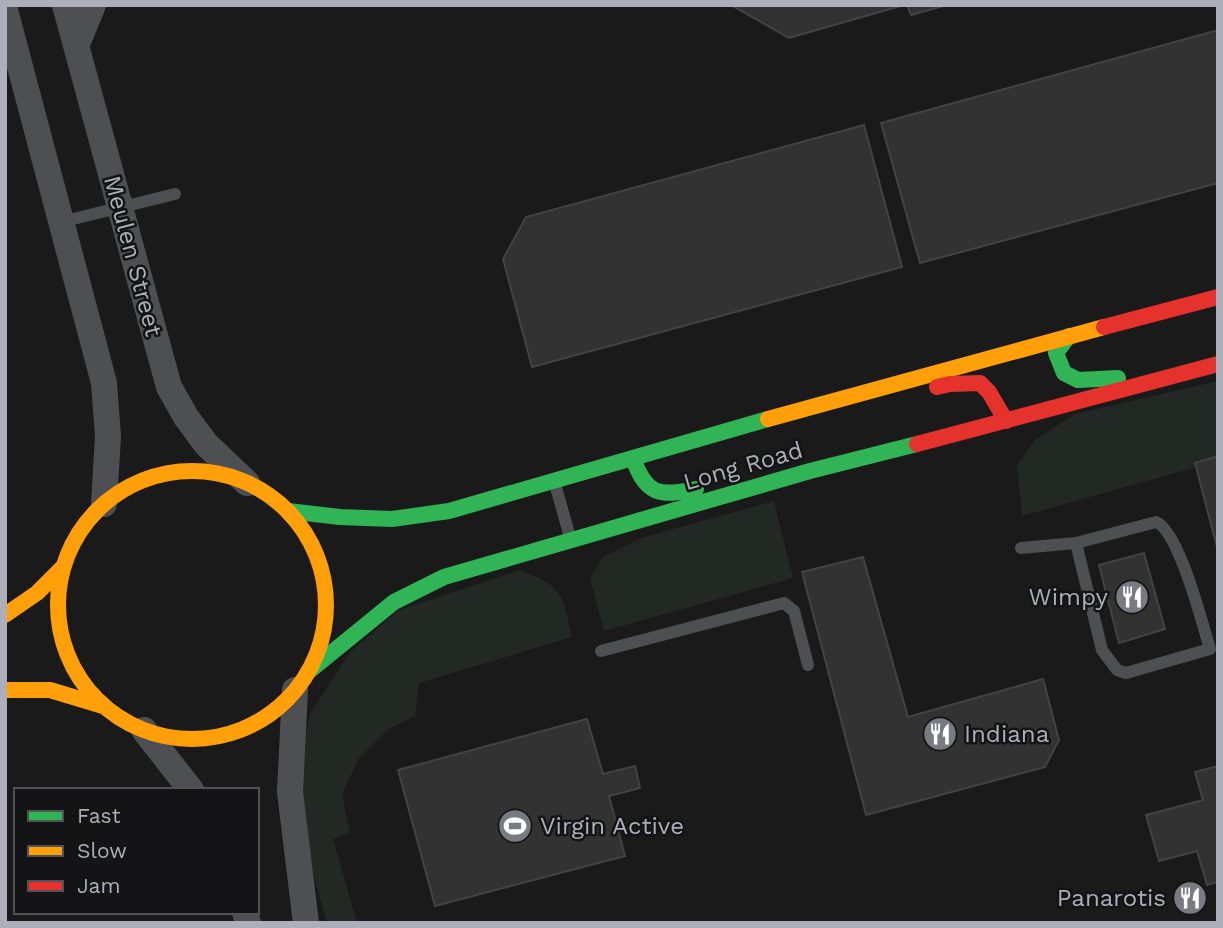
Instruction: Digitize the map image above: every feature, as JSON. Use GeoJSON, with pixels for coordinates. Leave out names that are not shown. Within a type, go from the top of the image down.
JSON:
{"type":"FeatureCollection","features":[{"type":"Feature","properties":{"kind":"street","name":"Meulen Street"},"geometry":{"type":"LineString","coordinates":[[65,5],[169,387],[206,444],[247,483]]}},
{"type":"Feature","properties":{"kind":"street"},"geometry":{"type":"LineString","coordinates":[[77,44],[93,5]]}},
{"type":"Feature","properties":{"kind":"street"},"geometry":{"type":"LineString","coordinates":[[5,10],[11,51],[104,383],[108,436],[104,504]]}},
{"type":"Feature","properties":{"kind":"street","name":"Long Road"},"geometry":{"type":"LineString","coordinates":[[288,511],[392,519],[449,511],[822,403],[1218,297]]}},
{"type":"Feature","properties":{"kind":"street"},"geometry":{"type":"LineString","coordinates":[[1069,337],[1056,353],[1058,366],[1066,377],[1084,381],[1178,374]]}},
{"type":"Feature","properties":{"kind":"street","name":"Long Road"},"geometry":{"type":"LineString","coordinates":[[103,706],[124,722],[170,738],[200,739],[226,734],[260,720],[281,706],[302,681],[394,602],[444,577],[810,471],[1218,363]]}},
{"type":"Feature","properties":{"kind":"street"},"geometry":{"type":"LineString","coordinates":[[822,403],[852,405],[887,400],[950,384],[980,383],[989,392],[1006,421]]}},
{"type":"Feature","properties":{"kind":"street"},"geometry":{"type":"LineString","coordinates":[[633,458],[639,477],[647,488],[663,495],[774,471],[810,471]]}},
{"type":"Feature","properties":{"kind":"street"},"geometry":{"type":"LineString","coordinates":[[103,706],[78,677],[61,634],[58,612],[59,588],[73,544],[86,523],[104,504],[135,485],[170,473],[198,471],[217,473],[247,483],[288,511],[316,552],[326,599],[324,630],[302,681],[290,792],[306,923]]}},
{"type":"Feature","properties":{"kind":"street"},"geometry":{"type":"LineString","coordinates":[[5,615],[37,593],[64,566]]}},
{"type":"Feature","properties":{"kind":"street"},"geometry":{"type":"LineString","coordinates":[[5,690],[50,690],[103,706]]}},
{"type":"Feature","properties":{"kind":"street"},"geometry":{"type":"LineString","coordinates":[[144,730],[189,788]]}},
{"type":"Feature","properties":{"kind":"lane"},"geometry":{"type":"LineString","coordinates":[[61,222],[175,194]]}},
{"type":"Feature","properties":{"kind":"lane"},"geometry":{"type":"LineString","coordinates":[[554,480],[570,539]]}},
{"type":"Feature","properties":{"kind":"lane"},"geometry":{"type":"LineString","coordinates":[[1021,548],[1076,543],[1156,522],[1162,524],[1175,544],[1214,649],[1126,673],[1116,670],[1102,650],[1076,543]]}},
{"type":"Feature","properties":{"kind":"lane"},"geometry":{"type":"LineString","coordinates":[[601,651],[785,603],[794,611],[808,665]]}},
{"type":"Feature","properties":{"kind":"shaded area"},"geometry":{"type":"Polygon","coordinates":[[[1218,381],[1218,461],[1022,516],[1017,465],[1035,440],[1075,414],[1218,381]]]}},
{"type":"Feature","properties":{"kind":"shaded area"},"geometry":{"type":"Polygon","coordinates":[[[774,501],[793,578],[604,631],[590,578],[603,557],[641,538],[774,501]]]}},
{"type":"Feature","properties":{"kind":"shaded area"},"geometry":{"type":"Polygon","coordinates":[[[520,570],[545,581],[559,593],[572,637],[419,683],[415,716],[388,729],[359,758],[342,794],[350,833],[333,839],[357,923],[327,923],[306,848],[298,770],[310,714],[350,652],[399,610],[520,570]]]}},
{"type":"Feature","properties":{"kind":"building"},"geometry":{"type":"Polygon","coordinates":[[[731,5],[904,5],[789,38],[731,5]]]}},
{"type":"Feature","properties":{"kind":"building"},"geometry":{"type":"Polygon","coordinates":[[[907,5],[947,5],[911,15],[907,5]]]}},
{"type":"Feature","properties":{"kind":"building"},"geometry":{"type":"Polygon","coordinates":[[[1218,30],[1218,183],[920,263],[881,123],[1218,30]]]}},
{"type":"Feature","properties":{"kind":"building"},"geometry":{"type":"Polygon","coordinates":[[[864,125],[902,267],[532,367],[503,259],[526,217],[864,125]]]}},
{"type":"Feature","properties":{"kind":"building"},"geometry":{"type":"Polygon","coordinates":[[[1218,456],[1218,551],[1195,463],[1218,456]]]}},
{"type":"Feature","properties":{"kind":"building","name":"Wimpy"},"geometry":{"type":"Polygon","coordinates":[[[1144,553],[1165,629],[1119,643],[1099,565],[1144,553]]]}},
{"type":"Feature","properties":{"kind":"building"},"geometry":{"type":"Polygon","coordinates":[[[863,557],[908,717],[1043,679],[1059,740],[1045,767],[866,815],[802,572],[863,557]]]}},
{"type":"Feature","properties":{"kind":"building","name":"Virgin Active"},"geometry":{"type":"Polygon","coordinates":[[[587,719],[603,774],[635,766],[640,788],[609,796],[625,856],[435,906],[398,770],[587,719]]]}},
{"type":"Feature","properties":{"kind":"building"},"geometry":{"type":"Polygon","coordinates":[[[1218,766],[1218,882],[1207,885],[1197,851],[1159,861],[1146,815],[1203,800],[1195,772],[1218,766]]]}},
{"type":"Feature","properties":{"kind":"traffic: fast"},"geometry":{"type":"LineString","coordinates":[[1069,336],[1056,353],[1064,373],[1078,380],[1118,378]]}},
{"type":"Feature","properties":{"kind":"traffic: fast"},"geometry":{"type":"LineString","coordinates":[[288,511],[392,519],[449,511],[768,419]]}},
{"type":"Feature","properties":{"kind":"traffic: fast"},"geometry":{"type":"LineString","coordinates":[[308,672],[394,602],[444,577],[810,471],[917,444]]}},
{"type":"Feature","properties":{"kind":"traffic: fast"},"geometry":{"type":"LineString","coordinates":[[633,458],[643,480],[656,490],[672,493],[696,489]]}},
{"type":"Feature","properties":{"kind":"traffic: slow"},"geometry":{"type":"LineString","coordinates":[[768,419],[1104,327]]}},
{"type":"Feature","properties":{"kind":"traffic: slow"},"geometry":{"type":"LineString","coordinates":[[192,471],[243,481],[287,510],[316,554],[326,605],[316,656],[287,700],[243,729],[192,739],[141,729],[97,700],[68,656],[58,605],[68,554],[97,510],[141,481],[192,471]]}},
{"type":"Feature","properties":{"kind":"traffic: slow"},"geometry":{"type":"LineString","coordinates":[[5,615],[37,593],[64,566]]}},
{"type":"Feature","properties":{"kind":"traffic: slow"},"geometry":{"type":"LineString","coordinates":[[5,690],[50,690],[103,706]]}},
{"type":"Feature","properties":{"kind":"traffic: jam"},"geometry":{"type":"LineString","coordinates":[[1104,327],[1218,297]]}},
{"type":"Feature","properties":{"kind":"traffic: jam"},"geometry":{"type":"LineString","coordinates":[[917,444],[1218,364]]}},
{"type":"Feature","properties":{"kind":"traffic: jam"},"geometry":{"type":"LineString","coordinates":[[937,387],[980,383],[989,392],[1006,421]]}},
{"type":"Feature","properties":{"kind":"place","name":"Wimpy"},"geometry":{"type":"Point","coordinates":[1132,597]}},
{"type":"Feature","properties":{"kind":"place","name":"Indiana"},"geometry":{"type":"Point","coordinates":[940,734]}},
{"type":"Feature","properties":{"kind":"place","name":"Virgin Active"},"geometry":{"type":"Point","coordinates":[515,826]}},
{"type":"Feature","properties":{"kind":"place","name":"Panarotis"},"geometry":{"type":"Point","coordinates":[1190,898]}}]}
